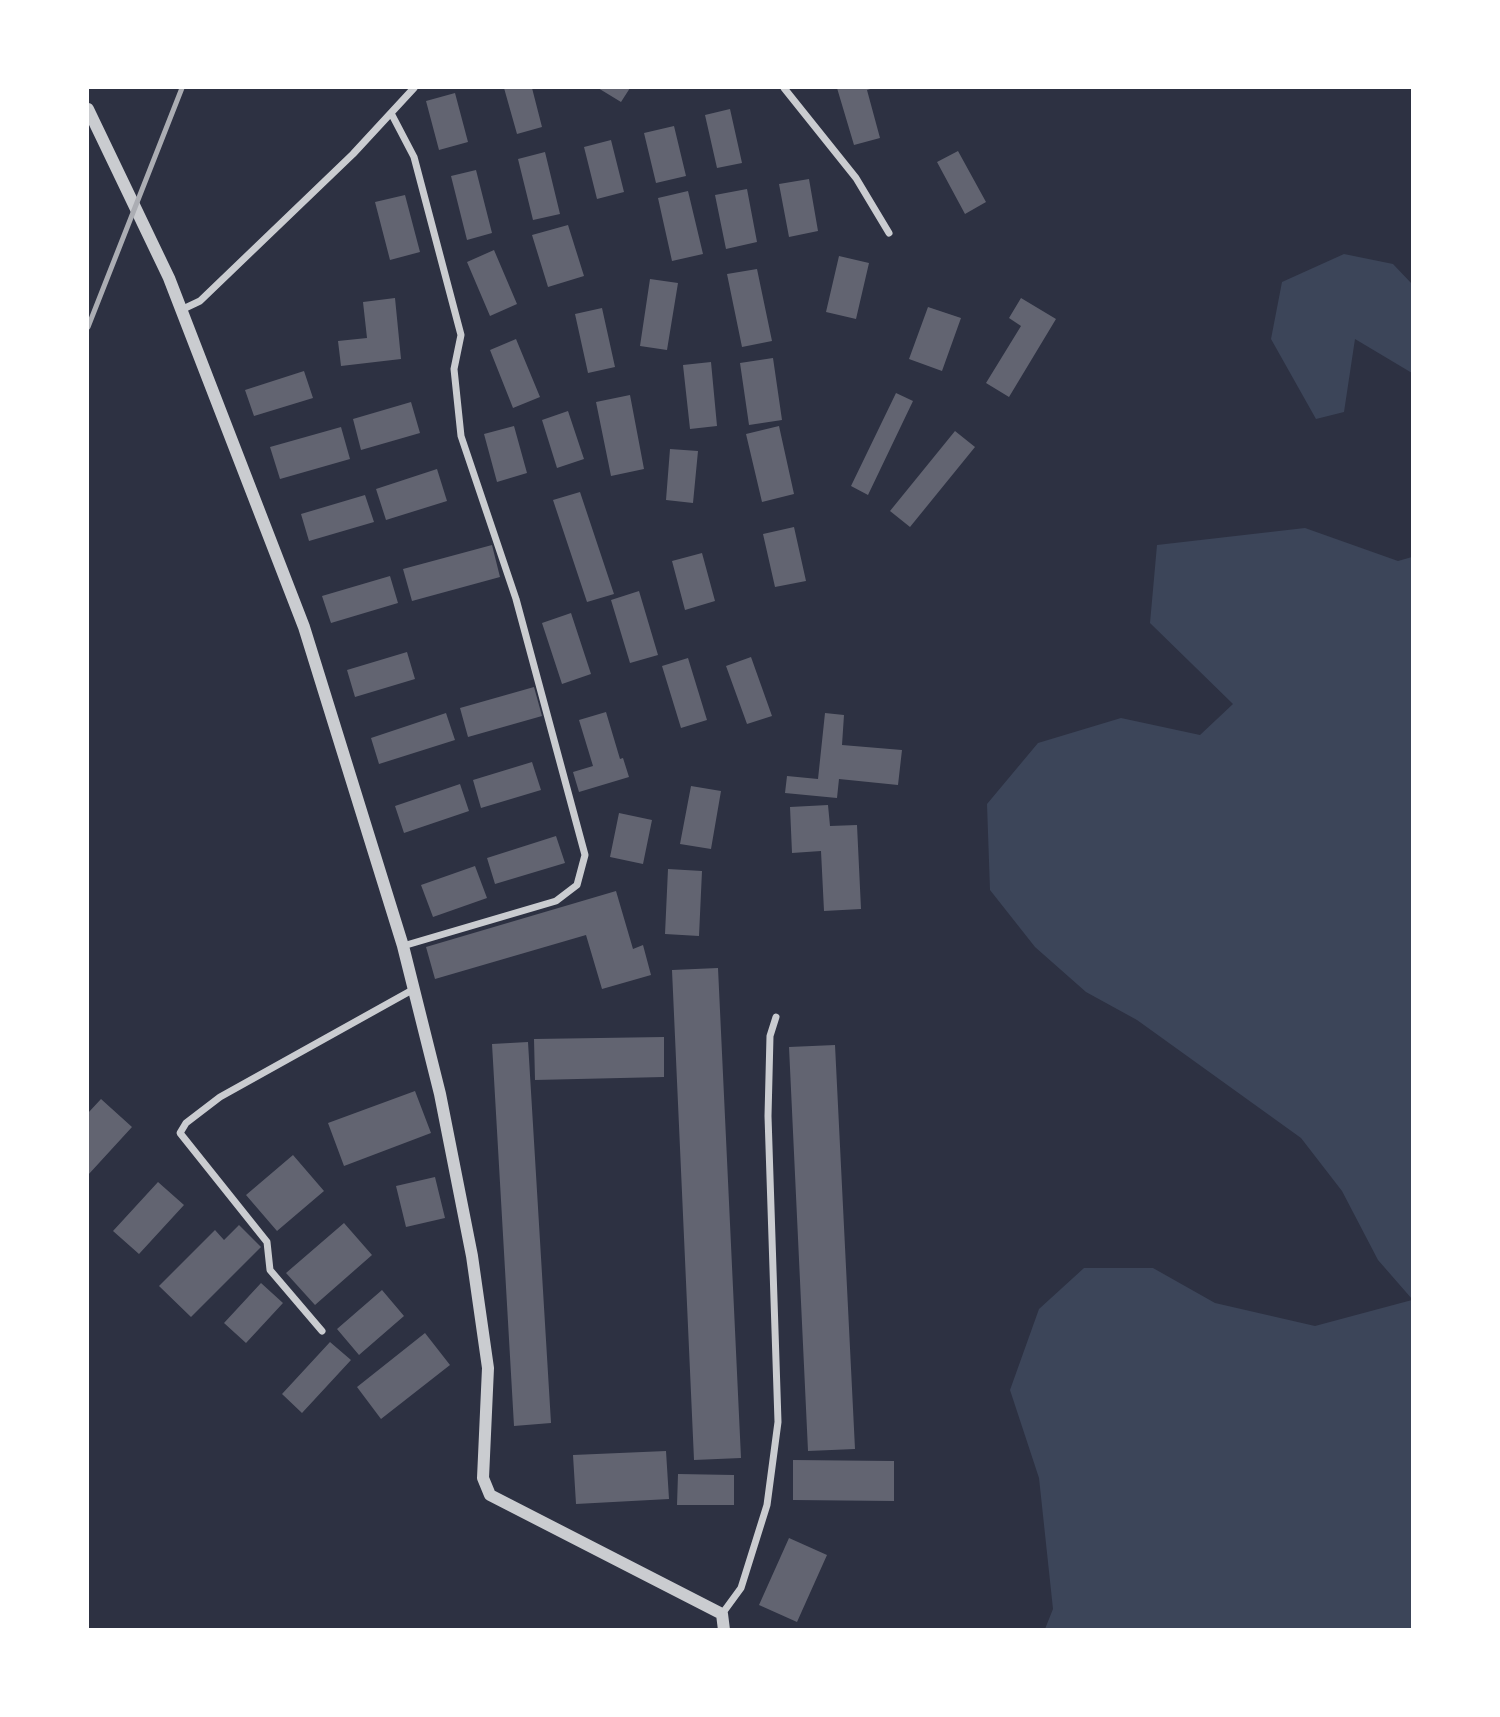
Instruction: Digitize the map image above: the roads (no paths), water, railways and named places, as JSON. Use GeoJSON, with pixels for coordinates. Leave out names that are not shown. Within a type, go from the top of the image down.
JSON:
{"type":"FeatureCollection","features":[{"type":"Feature","properties":{"kind":"street"},"geometry":{"type":"LineString","coordinates":[[181,310],[200,301],[353,154],[414,88]]}},
{"type":"Feature","properties":{"kind":"street"},"geometry":{"type":"LineString","coordinates":[[784,88],[856,178],[889,233]]}},
{"type":"Feature","properties":{"kind":"street"},"geometry":{"type":"LineString","coordinates":[[88,109],[181,310],[304,627],[403,946],[440,1094],[472,1256],[488,1368],[483,1478],[490,1495],[722,1615]]}},
{"type":"Feature","properties":{"kind":"street"},"geometry":{"type":"LineString","coordinates":[[391,113],[414,157],[461,335],[454,369],[461,436],[516,599],[585,855],[577,884],[556,901],[403,946]]}},
{"type":"Feature","properties":{"kind":"street"},"geometry":{"type":"LineString","coordinates":[[322,1331],[270,1270],[267,1242],[180,1133],[186,1123],[220,1097],[414,989]]}},
{"type":"Feature","properties":{"kind":"street"},"geometry":{"type":"LineString","coordinates":[[724,1629],[722,1615],[741,1588],[767,1505],[779,1422],[768,1116],[770,1036],[776,1017]]}},
{"type":"Feature","properties":{"kind":"railway"},"geometry":{"type":"LineString","coordinates":[[88,327],[182,88]]}}]}
